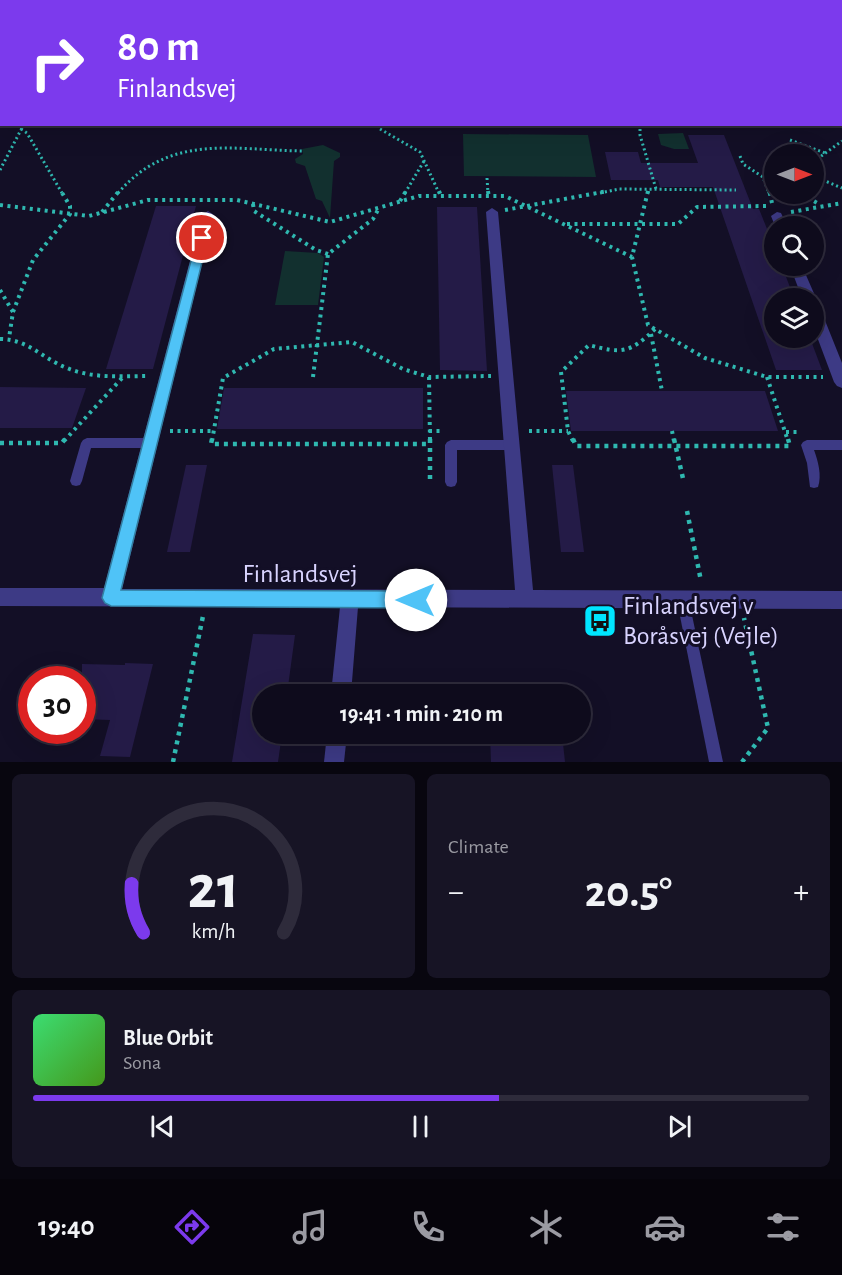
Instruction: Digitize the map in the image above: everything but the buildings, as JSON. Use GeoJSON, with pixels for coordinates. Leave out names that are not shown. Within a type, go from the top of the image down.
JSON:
{"type":"FeatureCollection","features":[{"type":"Feature","properties":{"kind":"street"},"geometry":{"type":"LineString","coordinates":[[492,212],[525,600]]}},
{"type":"Feature","properties":{"kind":"street"},"geometry":{"type":"LineString","coordinates":[[111,598],[208,215]]}},
{"type":"Feature","properties":{"kind":"street"},"geometry":{"type":"LineString","coordinates":[[824,336],[841,380]]}},
{"type":"Feature","properties":{"kind":"street","name":"Finlandsvej"},"geometry":{"type":"LineString","coordinates":[[0,597],[842,600]]}},
{"type":"Feature","properties":{"kind":"street"},"geometry":{"type":"LineString","coordinates":[[342,684],[350,599]]}},
{"type":"Feature","properties":{"kind":"street"},"geometry":{"type":"LineString","coordinates":[[334,762],[336,744]]}},
{"type":"Feature","properties":{"kind":"lane"},"geometry":{"type":"LineString","coordinates":[[76,481],[87,443],[150,443]]}},
{"type":"Feature","properties":{"kind":"lane"},"geometry":{"type":"LineString","coordinates":[[452,482],[451,445],[513,445]]}},
{"type":"Feature","properties":{"kind":"lane"},"geometry":{"type":"LineString","coordinates":[[814,483],[813,463],[807,445],[842,446]]}},
{"type":"Feature","properties":{"kind":"lane"},"geometry":{"type":"LineString","coordinates":[[683,601],[716,762]]}},
{"type":"Feature","properties":{"kind":"path"},"geometry":{"type":"LineString","coordinates":[[0,170],[23,126]]}},
{"type":"Feature","properties":{"kind":"path"},"geometry":{"type":"LineString","coordinates":[[380,126],[380,129],[420,152],[441,196]]}},
{"type":"Feature","properties":{"kind":"path"},"geometry":{"type":"LineString","coordinates":[[640,126],[640,135],[656,189]]}},
{"type":"Feature","properties":{"kind":"path"},"geometry":{"type":"LineString","coordinates":[[9,338],[13,312],[33,260],[70,214],[70,206],[27,134],[21,129]]}},
{"type":"Feature","properties":{"kind":"path"},"geometry":{"type":"LineString","coordinates":[[790,140],[825,153],[842,141]]}},
{"type":"Feature","properties":{"kind":"path"},"geometry":{"type":"LineString","coordinates":[[102,212],[117,192],[144,168],[167,155],[187,151],[303,151]]}},
{"type":"Feature","properties":{"kind":"path"},"geometry":{"type":"LineString","coordinates":[[740,156],[743,164],[764,179]]}},
{"type":"Feature","properties":{"kind":"path"},"geometry":{"type":"LineString","coordinates":[[400,201],[424,160]]}},
{"type":"Feature","properties":{"kind":"path"},"geometry":{"type":"LineString","coordinates":[[487,178],[492,212],[619,189],[736,189]]}},
{"type":"Feature","properties":{"kind":"path"},"geometry":{"type":"LineString","coordinates":[[824,181],[842,188]]}},
{"type":"Feature","properties":{"kind":"path"},"geometry":{"type":"LineString","coordinates":[[649,189],[632,257],[648,325],[705,358],[768,377],[841,380]]}},
{"type":"Feature","properties":{"kind":"path"},"geometry":{"type":"LineString","coordinates":[[0,205],[89,216],[148,200],[237,200],[330,222],[419,196],[505,196],[632,257]]}},
{"type":"Feature","properties":{"kind":"path"},"geometry":{"type":"LineString","coordinates":[[824,204],[842,203]]}},
{"type":"Feature","properties":{"kind":"path"},"geometry":{"type":"LineString","coordinates":[[253,204],[254,211],[316,250],[328,254]]}},
{"type":"Feature","properties":{"kind":"path"},"geometry":{"type":"LineString","coordinates":[[563,224],[678,224],[697,207],[777,216],[819,204]]}},
{"type":"Feature","properties":{"kind":"path"},"geometry":{"type":"LineString","coordinates":[[313,377],[328,254],[373,219],[379,207]]}},
{"type":"Feature","properties":{"kind":"path"},"geometry":{"type":"LineString","coordinates":[[0,290],[13,312]]}},
{"type":"Feature","properties":{"kind":"path"},"geometry":{"type":"LineString","coordinates":[[656,329],[637,348],[617,353],[589,345],[561,372],[568,431],[576,446],[790,446],[768,377]]}},
{"type":"Feature","properties":{"kind":"path"},"geometry":{"type":"LineString","coordinates":[[651,334],[662,391]]}},
{"type":"Feature","properties":{"kind":"path"},"geometry":{"type":"LineString","coordinates":[[0,339],[9,338],[35,347],[64,368],[90,376],[166,376]]}},
{"type":"Feature","properties":{"kind":"path"},"geometry":{"type":"LineString","coordinates":[[429,444],[211,444],[223,378],[274,349],[317,343],[352,342],[403,369],[429,377],[506,376]]}},
{"type":"Feature","properties":{"kind":"path"},"geometry":{"type":"LineString","coordinates":[[0,443],[62,444],[124,376]]}},
{"type":"Feature","properties":{"kind":"path"},"geometry":{"type":"LineString","coordinates":[[429,377],[429,482]]}},
{"type":"Feature","properties":{"kind":"path"},"geometry":{"type":"LineString","coordinates":[[672,431],[684,483]]}},
{"type":"Feature","properties":{"kind":"path"},"geometry":{"type":"LineString","coordinates":[[687,511],[705,601]]}},
{"type":"Feature","properties":{"kind":"path"},"geometry":{"type":"LineString","coordinates":[[173,762],[207,599]]}},
{"type":"Feature","properties":{"kind":"path"},"geometry":{"type":"LineString","coordinates":[[740,600],[768,728],[742,762]]}},
{"type":"Feature","properties":{"kind":"green space"},"geometry":{"type":"Polygon","coordinates":[[[683,133],[689,149],[674,149],[661,145],[658,134],[683,133]]]}},
{"type":"Feature","properties":{"kind":"green space"},"geometry":{"type":"Polygon","coordinates":[[[463,134],[588,135],[596,177],[464,176],[463,134]]]}},
{"type":"Feature","properties":{"kind":"green space"},"geometry":{"type":"Polygon","coordinates":[[[323,145],[340,153],[340,157],[334,161],[330,218],[322,201],[316,199],[305,166],[296,163],[295,159],[303,154],[302,149],[323,145]]]}},
{"type":"Feature","properties":{"kind":"green space"},"geometry":{"type":"Polygon","coordinates":[[[285,251],[318,253],[324,257],[318,305],[275,305],[285,251]]]}},
{"type":"Feature","properties":{"kind":"place","name":"Finlandsvej v Boråsvej (Vejle)"},"geometry":{"type":"Point","coordinates":[600,621]}},
{"type":"Feature","properties":{"kind":"route"},"geometry":{"type":"LineString","coordinates":[[202,238],[111,598],[416,600]]}}]}
